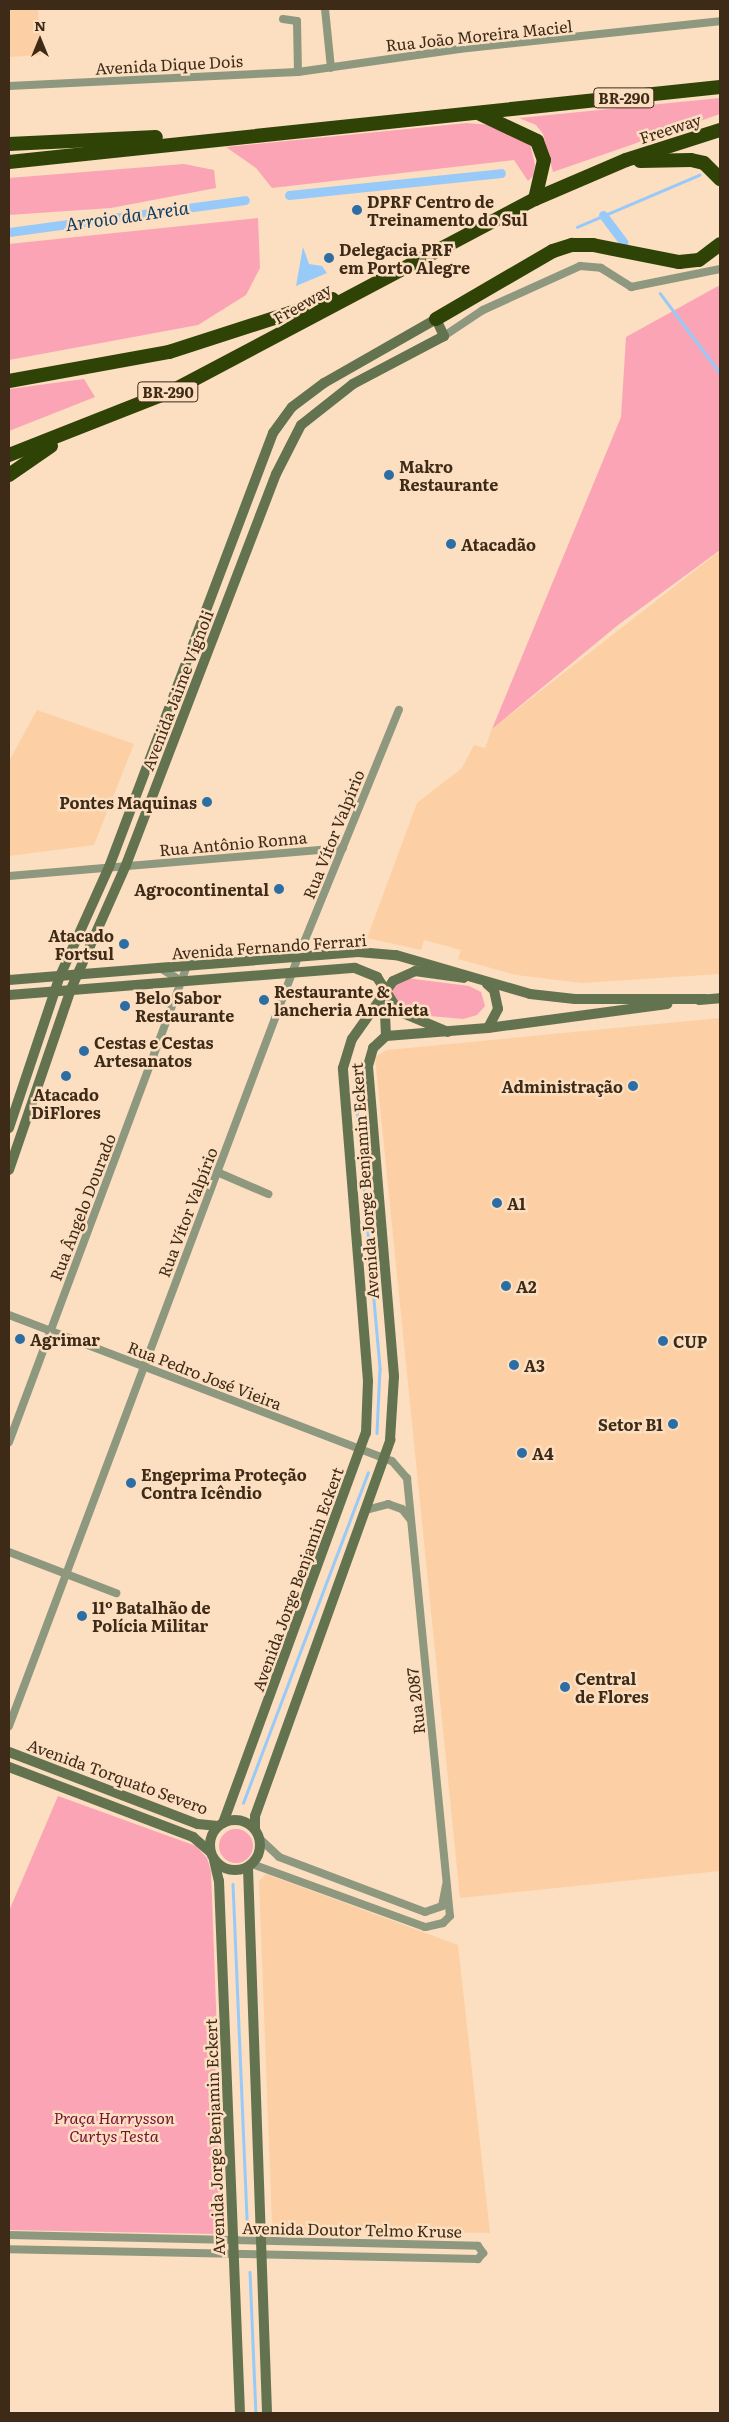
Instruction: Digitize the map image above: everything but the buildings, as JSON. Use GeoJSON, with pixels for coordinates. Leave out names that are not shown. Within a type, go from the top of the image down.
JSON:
{"type":"FeatureCollection","features":[{"type":"Feature","properties":{"kind":"highway","name":"Freeway"},"geometry":{"type":"LineString","coordinates":[[9,162],[262,132],[720,87]]}},
{"type":"Feature","properties":{"kind":"highway"},"geometry":{"type":"LineString","coordinates":[[476,112],[530,133],[537,141],[544,160],[535,199]]}},
{"type":"Feature","properties":{"kind":"highway","name":"Freeway"},"geometry":{"type":"LineString","coordinates":[[9,455],[66,436],[182,386],[535,199],[626,160],[720,130]]}},
{"type":"Feature","properties":{"kind":"highway"},"geometry":{"type":"LineString","coordinates":[[9,144],[262,132]]}},
{"type":"Feature","properties":{"kind":"highway"},"geometry":{"type":"LineString","coordinates":[[626,160],[691,160],[704,164],[720,179]]}},
{"type":"Feature","properties":{"kind":"highway"},"geometry":{"type":"LineString","coordinates":[[436,319],[553,251],[572,245],[593,245],[680,262],[700,260],[720,244]]}},
{"type":"Feature","properties":{"kind":"highway"},"geometry":{"type":"LineString","coordinates":[[9,381],[169,352],[365,288]]}},
{"type":"Feature","properties":{"kind":"highway"},"geometry":{"type":"LineString","coordinates":[[9,475],[66,436]]}},
{"type":"Feature","properties":{"kind":"street"},"geometry":{"type":"LineString","coordinates":[[325,9],[331,68]]}},
{"type":"Feature","properties":{"kind":"street"},"geometry":{"type":"LineString","coordinates":[[283,19],[297,21],[298,72]]}},
{"type":"Feature","properties":{"kind":"street","name":"Rua João Moreira Maciel"},"geometry":{"type":"LineString","coordinates":[[331,68],[459,49],[720,21]]}},
{"type":"Feature","properties":{"kind":"street","name":"Avenida Dique Dois"},"geometry":{"type":"LineString","coordinates":[[9,86],[298,72],[331,68]]}},
{"type":"Feature","properties":{"kind":"street","name":"Avenida Jaime Vignoli"},"geometry":{"type":"LineString","coordinates":[[9,1170],[71,989],[126,865],[248,549],[301,425],[328,400],[444,336],[483,310],[554,274],[580,266],[602,268],[631,287],[720,269]]}},
{"type":"Feature","properties":{"kind":"street"},"geometry":{"type":"LineString","coordinates":[[436,319],[444,336]]}},
{"type":"Feature","properties":{"kind":"street","name":"Avenida Jaime Vignoli"},"geometry":{"type":"LineString","coordinates":[[9,1128],[60,976],[109,867],[273,433],[292,407],[418,328],[436,319]]}},
{"type":"Feature","properties":{"kind":"street"},"geometry":{"type":"LineString","coordinates":[[418,328],[426,345]]}},
{"type":"Feature","properties":{"kind":"street"},"geometry":{"type":"LineString","coordinates":[[232,542],[248,549]]}},
{"type":"Feature","properties":{"kind":"street","name":"Rua Vítor Valpírio"},"geometry":{"type":"LineString","coordinates":[[9,1726],[292,972],[398,710]]}},
{"type":"Feature","properties":{"kind":"street","name":"Rua Antônio Ronna"},"geometry":{"type":"LineString","coordinates":[[9,876],[343,848]]}},
{"type":"Feature","properties":{"kind":"street","name":"Avenida Fernando Ferrari"},"geometry":{"type":"LineString","coordinates":[[9,980],[358,952],[396,955],[487,984],[575,999],[705,999]]}},
{"type":"Feature","properties":{"kind":"street","name":"Rua Ângelo Dourado"},"geometry":{"type":"LineString","coordinates":[[9,1442],[187,966]]}},
{"type":"Feature","properties":{"kind":"street"},"geometry":{"type":"LineString","coordinates":[[155,968],[182,981]]}},
{"type":"Feature","properties":{"kind":"street","name":"Avenida Fernando Ferrari"},"geometry":{"type":"LineString","coordinates":[[9,995],[355,968],[377,977],[384,992],[412,1020],[448,1032]]}},
{"type":"Feature","properties":{"kind":"street","name":"Avenida Jorge Benjamin Eckert"},"geometry":{"type":"LineString","coordinates":[[221,1824],[360,1449],[368,1381],[343,1068],[352,1039],[384,992],[409,972],[464,978]]}},
{"type":"Feature","properties":{"kind":"street"},"geometry":{"type":"LineString","coordinates":[[487,984],[494,990],[498,1009],[488,1028]]}},
{"type":"Feature","properties":{"kind":"street"},"geometry":{"type":"LineString","coordinates":[[384,992],[386,1036]]}},
{"type":"Feature","properties":{"kind":"street","name":"Avenida Fernando Ferrari"},"geometry":{"type":"LineString","coordinates":[[386,1036],[488,1028],[720,998]]}},
{"type":"Feature","properties":{"kind":"street","name":"Avenida Jorge Benjamin Eckert"},"geometry":{"type":"LineString","coordinates":[[258,1834],[255,1816],[366,1510],[388,1460],[394,1409],[394,1376],[368,1066],[373,1048],[386,1036]]}},
{"type":"Feature","properties":{"kind":"street"},"geometry":{"type":"LineString","coordinates":[[217,1172],[268,1194]]}},
{"type":"Feature","properties":{"kind":"street","name":"Rua Pedro José Vieira"},"geometry":{"type":"LineString","coordinates":[[9,1315],[388,1460]]}},
{"type":"Feature","properties":{"kind":"street","name":"Rua 2087"},"geometry":{"type":"LineString","coordinates":[[250,1866],[425,1927],[444,1923],[450,1916],[407,1478],[388,1460]]}},
{"type":"Feature","properties":{"kind":"street"},"geometry":{"type":"LineString","coordinates":[[366,1510],[388,1504],[402,1509],[411,1520]]}},
{"type":"Feature","properties":{"kind":"street"},"geometry":{"type":"LineString","coordinates":[[9,1552],[116,1593]]}},
{"type":"Feature","properties":{"kind":"street","name":"Avenida Torquato Severo"},"geometry":{"type":"LineString","coordinates":[[9,1752],[198,1824],[221,1824]]}},
{"type":"Feature","properties":{"kind":"street","name":"Avenida Torquato Severo"},"geometry":{"type":"LineString","coordinates":[[9,1767],[193,1837],[212,1856]]}},
{"type":"Feature","properties":{"kind":"street"},"geometry":{"type":"LineString","coordinates":[[258,1834],[260,1853],[250,1866],[233,1871],[212,1856],[210,1838],[221,1824],[240,1820],[258,1834],[279,1856],[425,1912],[442,1906],[446,1878]]}},
{"type":"Feature","properties":{"kind":"street","name":"Avenida Jorge Benjamin Eckert"},"geometry":{"type":"LineString","coordinates":[[212,1856],[219,1881],[240,2413]]}},
{"type":"Feature","properties":{"kind":"street"},"geometry":{"type":"LineString","coordinates":[[250,1866],[260,2241],[267,2413]]}},
{"type":"Feature","properties":{"kind":"street","name":"Avenida Doutor Telmo Kruse"},"geometry":{"type":"LineString","coordinates":[[9,2235],[478,2246],[483,2253],[478,2259],[9,2249]]}},
{"type":"Feature","properties":{"kind":"shaded area"},"geometry":{"type":"Polygon","coordinates":[[[9,9],[38,9],[41,55],[9,57],[9,9]]]}},
{"type":"Feature","properties":{"kind":"shaded area"},"geometry":{"type":"Polygon","coordinates":[[[720,551],[720,974],[582,983],[516,975],[458,959],[461,950],[424,940],[421,950],[367,938],[417,803],[462,768],[474,745],[485,748],[492,729],[720,551]]]}},
{"type":"Feature","properties":{"kind":"shaded area"},"geometry":{"type":"Polygon","coordinates":[[[37,710],[134,744],[94,845],[9,856],[9,761],[37,710]]]}},
{"type":"Feature","properties":{"kind":"shaded area"},"geometry":{"type":"Polygon","coordinates":[[[720,1018],[720,1871],[460,1898],[375,1057],[387,1050],[720,1018]]]}},
{"type":"Feature","properties":{"kind":"shaded area"},"geometry":{"type":"Polygon","coordinates":[[[266,1874],[458,1945],[490,2233],[278,2230],[272,2225],[259,1881],[266,1874]]]}},
{"type":"Feature","properties":{"kind":"green space"},"geometry":{"type":"Polygon","coordinates":[[[720,98],[720,114],[553,172],[543,134],[536,125],[519,118],[720,98]]]}},
{"type":"Feature","properties":{"kind":"green space"},"geometry":{"type":"Polygon","coordinates":[[[467,123],[491,125],[529,139],[535,165],[533,176],[528,181],[514,160],[272,188],[256,168],[226,147],[467,123]]]}},
{"type":"Feature","properties":{"kind":"green space"},"geometry":{"type":"Polygon","coordinates":[[[184,164],[214,170],[216,188],[111,208],[9,215],[9,178],[184,164]]]}},
{"type":"Feature","properties":{"kind":"green space"},"geometry":{"type":"Polygon","coordinates":[[[258,218],[260,268],[246,295],[198,325],[9,360],[9,244],[258,218]]]}},
{"type":"Feature","properties":{"kind":"green space"},"geometry":{"type":"Polygon","coordinates":[[[720,285],[720,550],[618,625],[492,729],[621,417],[626,337],[720,285]]]}},
{"type":"Feature","properties":{"kind":"green space"},"geometry":{"type":"Polygon","coordinates":[[[84,379],[95,397],[9,431],[9,389],[84,379]]]}},
{"type":"Feature","properties":{"kind":"green space"},"geometry":{"type":"Polygon","coordinates":[[[406,978],[469,986],[481,992],[485,1006],[477,1015],[463,1019],[419,1015],[400,1006],[392,994],[395,983],[406,978]]]}},
{"type":"Feature","properties":{"kind":"green space","name":"Praça Harrysson Curtys Testa"},"geometry":{"type":"Polygon","coordinates":[[[58,1796],[196,1846],[207,1858],[211,1871],[224,2224],[215,2234],[9,2230],[9,1911],[58,1796]]]}},
{"type":"Feature","properties":{"kind":"green space"},"geometry":{"type":"Polygon","coordinates":[[[236,1829],[248,1834],[253,1846],[248,1858],[236,1863],[224,1858],[219,1846],[224,1834],[236,1829]]]}},
{"type":"Feature","properties":{"kind":"water"},"geometry":{"type":"Polygon","coordinates":[[[303,247],[309,264],[322,266],[327,273],[296,286],[303,247]]]}},
{"type":"Feature","properties":{"kind":"waterway","name":"Arroio da Areia"},"geometry":{"type":"LineString","coordinates":[[289,195],[501,173]]}},
{"type":"Feature","properties":{"kind":"waterway","name":"Arroio da Areia"},"geometry":{"type":"LineString","coordinates":[[577,227],[699,175]]}},
{"type":"Feature","properties":{"kind":"waterway","name":"Arroio da Areia"},"geometry":{"type":"LineString","coordinates":[[9,232],[245,200]]}},
{"type":"Feature","properties":{"kind":"waterway"},"geometry":{"type":"LineString","coordinates":[[603,215],[623,242]]}},
{"type":"Feature","properties":{"kind":"waterway"},"geometry":{"type":"LineString","coordinates":[[660,293],[720,373]]}},
{"type":"Feature","properties":{"kind":"waterway"},"geometry":{"type":"LineString","coordinates":[[355,1087],[380,1369],[377,1433]]}},
{"type":"Feature","properties":{"kind":"waterway"},"geometry":{"type":"LineString","coordinates":[[243,1803],[368,1473]]}},
{"type":"Feature","properties":{"kind":"waterway"},"geometry":{"type":"LineString","coordinates":[[233,1884],[247,2221]]}},
{"type":"Feature","properties":{"kind":"waterway"},"geometry":{"type":"LineString","coordinates":[[250,2272],[256,2413]]}},
{"type":"Feature","properties":{"kind":"place","name":"DPRF Centro de Treinamento do Sul"},"geometry":{"type":"Point","coordinates":[357,210]}},
{"type":"Feature","properties":{"kind":"place","name":"Delegacia PRF em Porto Alegre"},"geometry":{"type":"Point","coordinates":[329,258]}},
{"type":"Feature","properties":{"kind":"place","name":"Makro Restaurante"},"geometry":{"type":"Point","coordinates":[389,475]}},
{"type":"Feature","properties":{"kind":"place","name":"Atacadão"},"geometry":{"type":"Point","coordinates":[451,544]}},
{"type":"Feature","properties":{"kind":"place","name":"Pontes Maquinas"},"geometry":{"type":"Point","coordinates":[207,802]}},
{"type":"Feature","properties":{"kind":"place","name":"Agrocontinental"},"geometry":{"type":"Point","coordinates":[279,889]}},
{"type":"Feature","properties":{"kind":"place","name":"Atacado Fortsul"},"geometry":{"type":"Point","coordinates":[124,944]}},
{"type":"Feature","properties":{"kind":"place","name":"Restaurante & lancheria Anchieta"},"geometry":{"type":"Point","coordinates":[264,1000]}},
{"type":"Feature","properties":{"kind":"place","name":"Belo Sabor Restaurante"},"geometry":{"type":"Point","coordinates":[125,1006]}},
{"type":"Feature","properties":{"kind":"place","name":"Cestas e Cestas Artesanatos"},"geometry":{"type":"Point","coordinates":[84,1051]}},
{"type":"Feature","properties":{"kind":"place","name":"Atacado DiFlores"},"geometry":{"type":"Point","coordinates":[66,1076]}},
{"type":"Feature","properties":{"kind":"place","name":"Administração"},"geometry":{"type":"Point","coordinates":[633,1086]}},
{"type":"Feature","properties":{"kind":"place","name":"A1"},"geometry":{"type":"Point","coordinates":[497,1203]}},
{"type":"Feature","properties":{"kind":"place","name":"A2"},"geometry":{"type":"Point","coordinates":[506,1286]}},
{"type":"Feature","properties":{"kind":"place","name":"Agrimar"},"geometry":{"type":"Point","coordinates":[20,1339]}},
{"type":"Feature","properties":{"kind":"place","name":"CUP"},"geometry":{"type":"Point","coordinates":[663,1341]}},
{"type":"Feature","properties":{"kind":"place","name":"A3"},"geometry":{"type":"Point","coordinates":[514,1365]}},
{"type":"Feature","properties":{"kind":"place","name":"Setor B1"},"geometry":{"type":"Point","coordinates":[673,1424]}},
{"type":"Feature","properties":{"kind":"place","name":"A4"},"geometry":{"type":"Point","coordinates":[522,1453]}},
{"type":"Feature","properties":{"kind":"place","name":"Engeprima Proteção Contra Icêndio"},"geometry":{"type":"Point","coordinates":[131,1483]}},
{"type":"Feature","properties":{"kind":"place","name":"11º Batalhão de Polícia Militar"},"geometry":{"type":"Point","coordinates":[82,1616]}},
{"type":"Feature","properties":{"kind":"place","name":"Central de Flores"},"geometry":{"type":"Point","coordinates":[565,1687]}}]}
